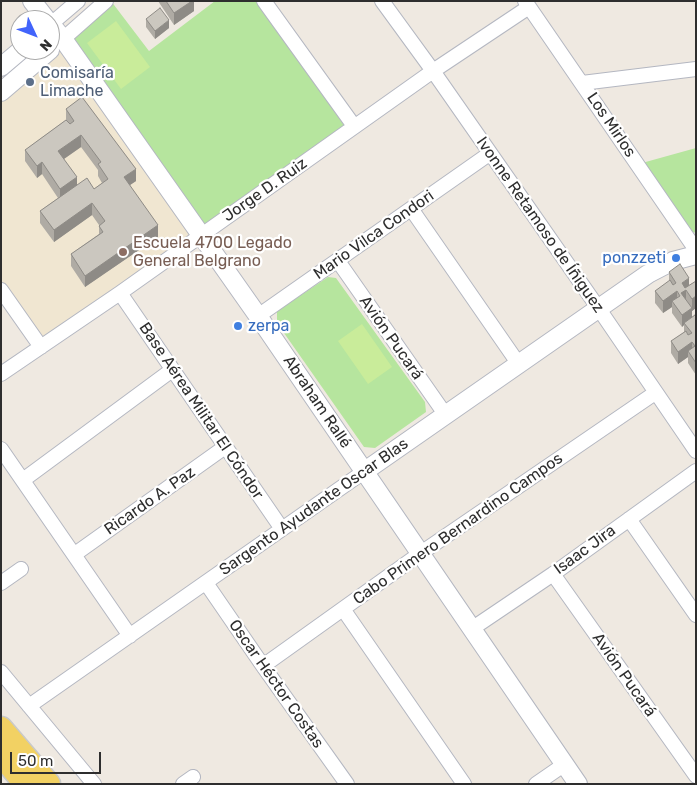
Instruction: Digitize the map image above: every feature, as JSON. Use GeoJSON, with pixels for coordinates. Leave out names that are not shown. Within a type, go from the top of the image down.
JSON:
{"type":"FeatureCollection","features":[{"type":"Feature","properties":{"kind":"main road"},"geometry":{"type":"LineString","coordinates":[[1,728],[49,784]]}},
{"type":"Feature","properties":{"kind":"main road"},"geometry":{"type":"LineString","coordinates":[[1,755],[25,784]]}},
{"type":"Feature","properties":{"kind":"street"},"geometry":{"type":"LineString","coordinates":[[60,15],[78,1]]}},
{"type":"Feature","properties":{"kind":"street"},"geometry":{"type":"LineString","coordinates":[[60,41],[106,1]]}},
{"type":"Feature","properties":{"kind":"street"},"geometry":{"type":"LineString","coordinates":[[264,1],[354,126]]}},
{"type":"Feature","properties":{"kind":"street","name":"Ivonne Retamoso de Íñiguez"},"geometry":{"type":"LineString","coordinates":[[382,1],[433,71],[696,451]]}},
{"type":"Feature","properties":{"kind":"street","name":"Jorge D. Ruiz"},"geometry":{"type":"LineString","coordinates":[[1,374],[120,293],[527,4]]}},
{"type":"Feature","properties":{"kind":"street","name":"Los Mirlos"},"geometry":{"type":"LineString","coordinates":[[527,4],[696,250]]}},
{"type":"Feature","properties":{"kind":"street","name":"Abraham Rallé"},"geometry":{"type":"LineString","coordinates":[[60,54],[200,236],[258,316],[422,553],[578,784]]}},
{"type":"Feature","properties":{"kind":"street"},"geometry":{"type":"LineString","coordinates":[[1,92],[38,60]]}},
{"type":"Feature","properties":{"kind":"street"},"geometry":{"type":"LineString","coordinates":[[582,83],[696,69]]}},
{"type":"Feature","properties":{"kind":"street","name":"Mario Vilca Condori"},"geometry":{"type":"LineString","coordinates":[[258,316],[412,210],[489,154]]}},
{"type":"Feature","properties":{"kind":"street"},"geometry":{"type":"LineString","coordinates":[[412,210],[518,363]]}},
{"type":"Feature","properties":{"kind":"street","name":"Sargento Ayudante Oscar Blas"},"geometry":{"type":"LineString","coordinates":[[29,706],[648,274],[673,261],[696,255]]}},
{"type":"Feature","properties":{"kind":"street","name":"Avión Pucará"},"geometry":{"type":"LineString","coordinates":[[338,261],[445,414]]}},
{"type":"Feature","properties":{"kind":"street"},"geometry":{"type":"LineString","coordinates":[[1,290],[41,347]]}},
{"type":"Feature","properties":{"kind":"street","name":"Base Aérea Militar El Cóndor"},"geometry":{"type":"LineString","coordinates":[[120,293],[282,529]]}},
{"type":"Feature","properties":{"kind":"street"},"geometry":{"type":"LineString","coordinates":[[23,480],[172,370]]}},
{"type":"Feature","properties":{"kind":"street","name":"Cabo Primero Bernardino Campos"},"geometry":{"type":"LineString","coordinates":[[263,666],[422,553],[655,394]]}},
{"type":"Feature","properties":{"kind":"street","name":"Ricardo A. Paz"},"geometry":{"type":"LineString","coordinates":[[75,554],[225,447]]}},
{"type":"Feature","properties":{"kind":"street"},"geometry":{"type":"LineString","coordinates":[[1,449],[130,636]]}},
{"type":"Feature","properties":{"kind":"street","name":"Isaac Jira"},"geometry":{"type":"LineString","coordinates":[[473,628],[696,471]]}},
{"type":"Feature","properties":{"kind":"street"},"geometry":{"type":"LineString","coordinates":[[629,519],[696,615]]}},
{"type":"Feature","properties":{"kind":"street"},"geometry":{"type":"LineString","coordinates":[[1,583],[21,569]]}},
{"type":"Feature","properties":{"kind":"street","name":"Avión Pucará"},"geometry":{"type":"LineString","coordinates":[[552,574],[696,776]]}},
{"type":"Feature","properties":{"kind":"street","name":"Oscar Héctor Costas"},"geometry":{"type":"LineString","coordinates":[[206,583],[347,784]]}},
{"type":"Feature","properties":{"kind":"street"},"geometry":{"type":"LineString","coordinates":[[343,609],[464,784]]}},
{"type":"Feature","properties":{"kind":"street"},"geometry":{"type":"LineString","coordinates":[[1,672],[94,784]]}},
{"type":"Feature","properties":{"kind":"street"},"geometry":{"type":"LineString","coordinates":[[536,784],[565,764]]}},
{"type":"Feature","properties":{"kind":"shaded area"},"geometry":{"type":"Polygon","coordinates":[[[62,42],[195,234],[42,344],[1,285],[1,95],[41,60],[60,60],[60,44],[62,42]]]}},
{"type":"Feature","properties":{"kind":"green space"},"geometry":{"type":"Polygon","coordinates":[[[111,1],[149,51],[215,1],[264,1],[353,126],[200,235],[65,39],[111,1]]]}},
{"type":"Feature","properties":{"kind":"green space"},"geometry":{"type":"Polygon","coordinates":[[[116,21],[150,67],[121,89],[87,43],[116,21]]]}},
{"type":"Feature","properties":{"kind":"green space"},"geometry":{"type":"Polygon","coordinates":[[[696,148],[696,233],[693,232],[642,163],[696,148]]]}},
{"type":"Feature","properties":{"kind":"green space"},"geometry":{"type":"Polygon","coordinates":[[[328,277],[336,278],[425,402],[426,412],[375,448],[364,447],[277,323],[277,311],[328,277]]]}},
{"type":"Feature","properties":{"kind":"green space"},"geometry":{"type":"Polygon","coordinates":[[[362,324],[392,367],[368,384],[338,341],[362,324]]]}},
{"type":"Feature","properties":{"kind":"building"},"geometry":{"type":"Polygon","coordinates":[[[166,1],[192,1],[174,13],[166,1]]]}},
{"type":"Feature","properties":{"kind":"building"},"geometry":{"type":"Polygon","coordinates":[[[160,8],[169,20],[155,31],[146,19],[160,8]]]}},
{"type":"Feature","properties":{"kind":"building"},"geometry":{"type":"Polygon","coordinates":[[[82,97],[136,169],[124,177],[158,225],[85,276],[71,254],[103,232],[99,226],[105,221],[92,203],[54,230],[40,211],[87,178],[94,189],[108,179],[98,164],[101,162],[81,135],[58,151],[77,177],[60,189],[42,162],[37,166],[25,150],[66,120],[70,124],[74,121],[66,109],[82,97]]]}},
{"type":"Feature","properties":{"kind":"building"},"geometry":{"type":"Polygon","coordinates":[[[680,264],[689,278],[682,283],[685,288],[696,281],[696,296],[692,299],[686,290],[681,293],[692,308],[682,315],[672,301],[680,296],[677,291],[663,301],[655,291],[670,280],[673,285],[676,283],[669,272],[680,264]]]}},
{"type":"Feature","properties":{"kind":"building"},"geometry":{"type":"Polygon","coordinates":[[[695,315],[696,363],[688,351],[695,346],[692,342],[678,352],[671,341],[686,331],[688,335],[692,333],[684,323],[695,315]]]}},
{"type":"Feature","properties":{"kind":"place","name":"Comisaría Limache"},"geometry":{"type":"Point","coordinates":[30,82]}},
{"type":"Feature","properties":{"kind":"place","name":"Escuela 4700 Legado General Belgrano"},"geometry":{"type":"Point","coordinates":[123,252]}},
{"type":"Feature","properties":{"kind":"place","name":"ponzzeti"},"geometry":{"type":"Point","coordinates":[676,258]}},
{"type":"Feature","properties":{"kind":"place","name":"zerpa"},"geometry":{"type":"Point","coordinates":[238,326]}}]}
